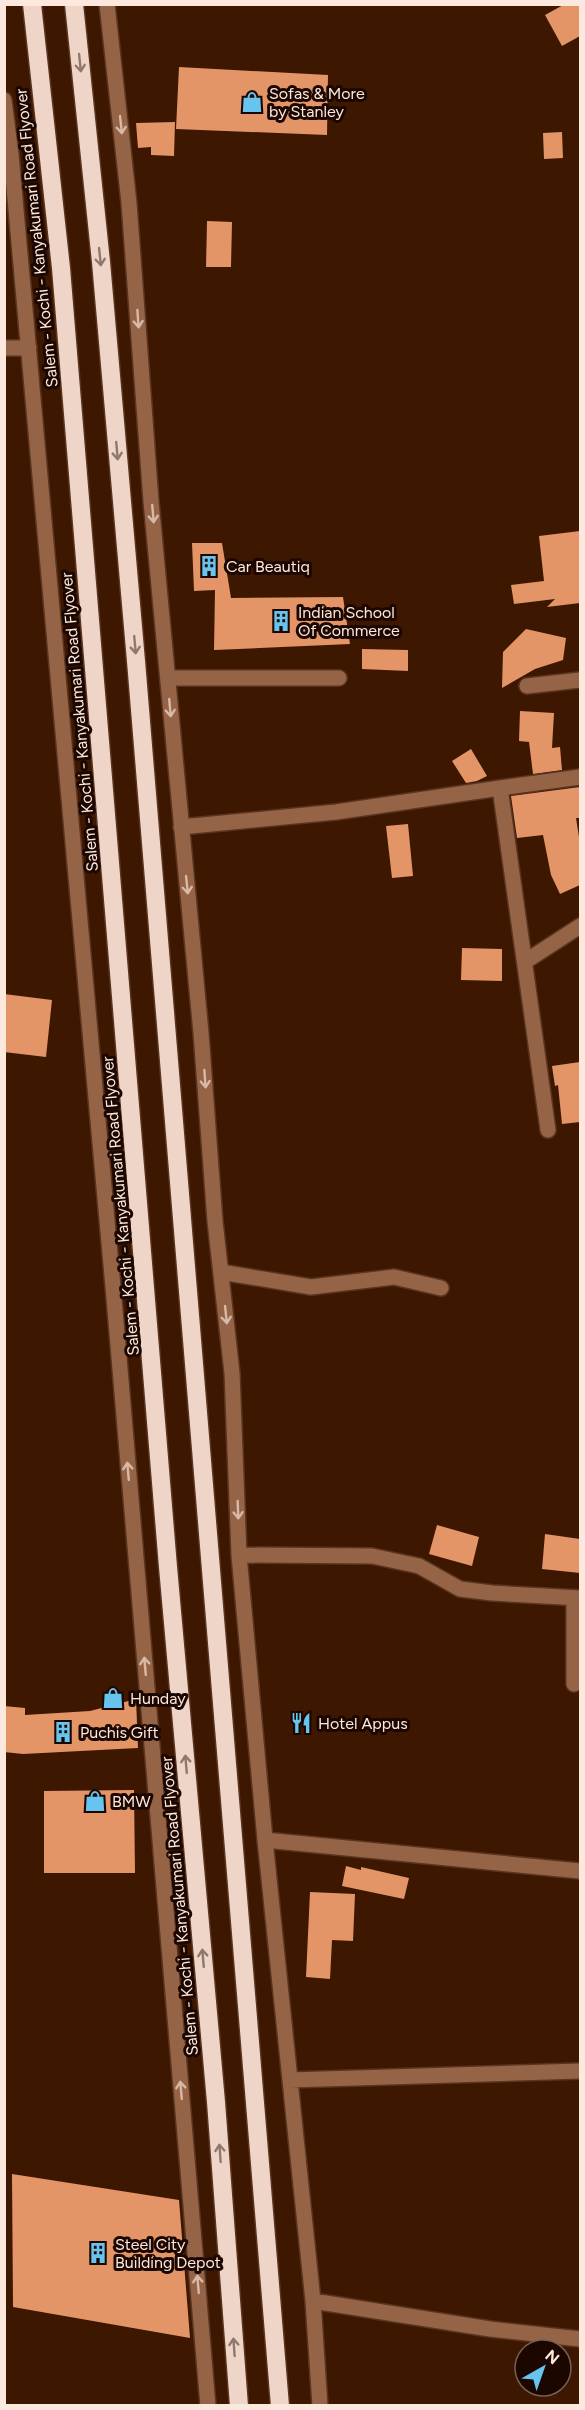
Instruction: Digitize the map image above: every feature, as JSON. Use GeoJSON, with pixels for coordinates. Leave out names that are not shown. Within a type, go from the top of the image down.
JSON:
{"type":"FeatureCollection","features":[{"type":"Feature","properties":{"kind":"highway","name":"Salem - Kochi - Kanyakumari Road Flyover"},"geometry":{"type":"LineString","coordinates":[[32,4],[61,268],[168,1567],[216,2102],[239,2406]]}},
{"type":"Feature","properties":{"kind":"highway"},"geometry":{"type":"LineString","coordinates":[[74,4],[137,673],[280,2406]]}},
{"type":"Feature","properties":{"kind":"street"},"geometry":{"type":"LineString","coordinates":[[107,4],[129,203],[151,501],[232,1373],[239,1555],[313,2301],[320,2406]]}},
{"type":"Feature","properties":{"kind":"street"},"geometry":{"type":"LineString","coordinates":[[4,100],[29,348],[112,1276],[208,2406]]}},
{"type":"Feature","properties":{"kind":"street"},"geometry":{"type":"LineString","coordinates":[[4,348],[29,348]]}},
{"type":"Feature","properties":{"kind":"street"},"geometry":{"type":"LineString","coordinates":[[168,678],[339,678]]}},
{"type":"Feature","properties":{"kind":"street"},"geometry":{"type":"LineString","coordinates":[[527,686],[580,680]]}},
{"type":"Feature","properties":{"kind":"street"},"geometry":{"type":"LineString","coordinates":[[181,826],[336,812],[580,777]]}},
{"type":"Feature","properties":{"kind":"street"},"geometry":{"type":"LineString","coordinates":[[500,788],[548,1130]]}},
{"type":"Feature","properties":{"kind":"street"},"geometry":{"type":"LineString","coordinates":[[526,961],[580,926]]}},
{"type":"Feature","properties":{"kind":"street"},"geometry":{"type":"LineString","coordinates":[[221,1272],[311,1287],[394,1277],[441,1288]]}},
{"type":"Feature","properties":{"kind":"street"},"geometry":{"type":"LineString","coordinates":[[239,1555],[372,1556],[419,1566],[460,1589],[577,1598],[574,1684]]}},
{"type":"Feature","properties":{"kind":"street"},"geometry":{"type":"LineString","coordinates":[[266,1840],[580,1871]]}},
{"type":"Feature","properties":{"kind":"street"},"geometry":{"type":"LineString","coordinates":[[290,2080],[580,2071]]}},
{"type":"Feature","properties":{"kind":"street"},"geometry":{"type":"LineString","coordinates":[[313,2301],[490,2329],[580,2339]]}},
{"type":"Feature","properties":{"kind":"building"},"geometry":{"type":"Polygon","coordinates":[[[565,4],[580,4],[580,36],[562,46],[545,15],[565,4]]]}},
{"type":"Feature","properties":{"kind":"building","name":"Sofas & More by Stanley"},"geometry":{"type":"Polygon","coordinates":[[[179,67],[328,75],[327,135],[176,129],[179,67]]]}},
{"type":"Feature","properties":{"kind":"building"},"geometry":{"type":"Polygon","coordinates":[[[175,122],[174,156],[151,155],[151,147],[138,148],[136,123],[175,122]]]}},
{"type":"Feature","properties":{"kind":"building"},"geometry":{"type":"Polygon","coordinates":[[[562,132],[563,158],[544,159],[543,133],[562,132]]]}},
{"type":"Feature","properties":{"kind":"building"},"geometry":{"type":"Polygon","coordinates":[[[207,221],[232,222],[231,267],[206,267],[207,221]]]}},
{"type":"Feature","properties":{"kind":"building"},"geometry":{"type":"Polygon","coordinates":[[[580,531],[580,603],[547,607],[555,599],[514,604],[511,585],[544,581],[539,536],[580,531]]]}},
{"type":"Feature","properties":{"kind":"building","name":"Indian School Of Commerce"},"geometry":{"type":"Polygon","coordinates":[[[192,543],[222,543],[231,598],[343,597],[350,644],[214,650],[215,590],[194,591],[192,543]]]}},
{"type":"Feature","properties":{"kind":"building"},"geometry":{"type":"Polygon","coordinates":[[[526,629],[566,638],[563,660],[535,669],[502,688],[503,652],[526,629]]]}},
{"type":"Feature","properties":{"kind":"building"},"geometry":{"type":"Polygon","coordinates":[[[362,649],[408,650],[408,671],[362,669],[362,649]]]}},
{"type":"Feature","properties":{"kind":"building"},"geometry":{"type":"Polygon","coordinates":[[[520,711],[554,713],[552,748],[560,747],[562,770],[533,774],[529,742],[519,741],[520,711]]]}},
{"type":"Feature","properties":{"kind":"building"},"geometry":{"type":"Polygon","coordinates":[[[471,749],[487,776],[466,783],[452,761],[471,749]]]}},
{"type":"Feature","properties":{"kind":"building"},"geometry":{"type":"Polygon","coordinates":[[[580,787],[580,818],[576,818],[580,843],[580,885],[560,894],[551,875],[543,835],[517,838],[511,796],[580,787]]]}},
{"type":"Feature","properties":{"kind":"building"},"geometry":{"type":"Polygon","coordinates":[[[408,824],[413,876],[392,878],[386,826],[408,824]]]}},
{"type":"Feature","properties":{"kind":"building"},"geometry":{"type":"Polygon","coordinates":[[[462,948],[502,949],[502,981],[461,980],[462,948]]]}},
{"type":"Feature","properties":{"kind":"building"},"geometry":{"type":"Polygon","coordinates":[[[4,994],[52,1000],[46,1057],[4,1052],[4,994]]]}},
{"type":"Feature","properties":{"kind":"building"},"geometry":{"type":"Polygon","coordinates":[[[580,1062],[580,1122],[562,1124],[558,1085],[555,1086],[552,1066],[580,1062]]]}},
{"type":"Feature","properties":{"kind":"building"},"geometry":{"type":"Polygon","coordinates":[[[437,1525],[479,1537],[472,1566],[429,1554],[437,1525]]]}},
{"type":"Feature","properties":{"kind":"building"},"geometry":{"type":"Polygon","coordinates":[[[545,1534],[580,1539],[580,1573],[542,1569],[545,1534]]]}},
{"type":"Feature","properties":{"kind":"building"},"geometry":{"type":"Polygon","coordinates":[[[136,1699],[138,1748],[23,1754],[4,1752],[4,1706],[25,1708],[25,1715],[90,1711],[136,1699]]]}},
{"type":"Feature","properties":{"kind":"building"},"geometry":{"type":"Polygon","coordinates":[[[134,1790],[135,1873],[44,1873],[44,1791],[134,1790]]]}},
{"type":"Feature","properties":{"kind":"building"},"geometry":{"type":"Polygon","coordinates":[[[346,1866],[361,1870],[361,1867],[409,1878],[404,1899],[342,1886],[346,1866]]]}},
{"type":"Feature","properties":{"kind":"building"},"geometry":{"type":"Polygon","coordinates":[[[310,1892],[355,1894],[353,1941],[332,1940],[330,1979],[306,1977],[310,1892]]]}},
{"type":"Feature","properties":{"kind":"building","name":"Steel City Building Depot"},"geometry":{"type":"Polygon","coordinates":[[[12,2174],[179,2200],[190,2338],[13,2307],[12,2174]]]}},
{"type":"Feature","properties":{"kind":"place","name":"Sofas & More by Stanley"},"geometry":{"type":"Point","coordinates":[252,102]}},
{"type":"Feature","properties":{"kind":"place","name":"Car Beautiq"},"geometry":{"type":"Point","coordinates":[209,566]}},
{"type":"Feature","properties":{"kind":"place","name":"Indian School Of Commerce"},"geometry":{"type":"Point","coordinates":[281,621]}},
{"type":"Feature","properties":{"kind":"place","name":"Hunday"},"geometry":{"type":"Point","coordinates":[113,1698]}},
{"type":"Feature","properties":{"kind":"place","name":"Hotel Appus"},"geometry":{"type":"Point","coordinates":[301,1723]}},
{"type":"Feature","properties":{"kind":"place","name":"Puchis Gift"},"geometry":{"type":"Point","coordinates":[63,1732]}},
{"type":"Feature","properties":{"kind":"place","name":"BMW"},"geometry":{"type":"Point","coordinates":[95,1801]}},
{"type":"Feature","properties":{"kind":"place","name":"Steel City Building Depot"},"geometry":{"type":"Point","coordinates":[98,2253]}}]}
